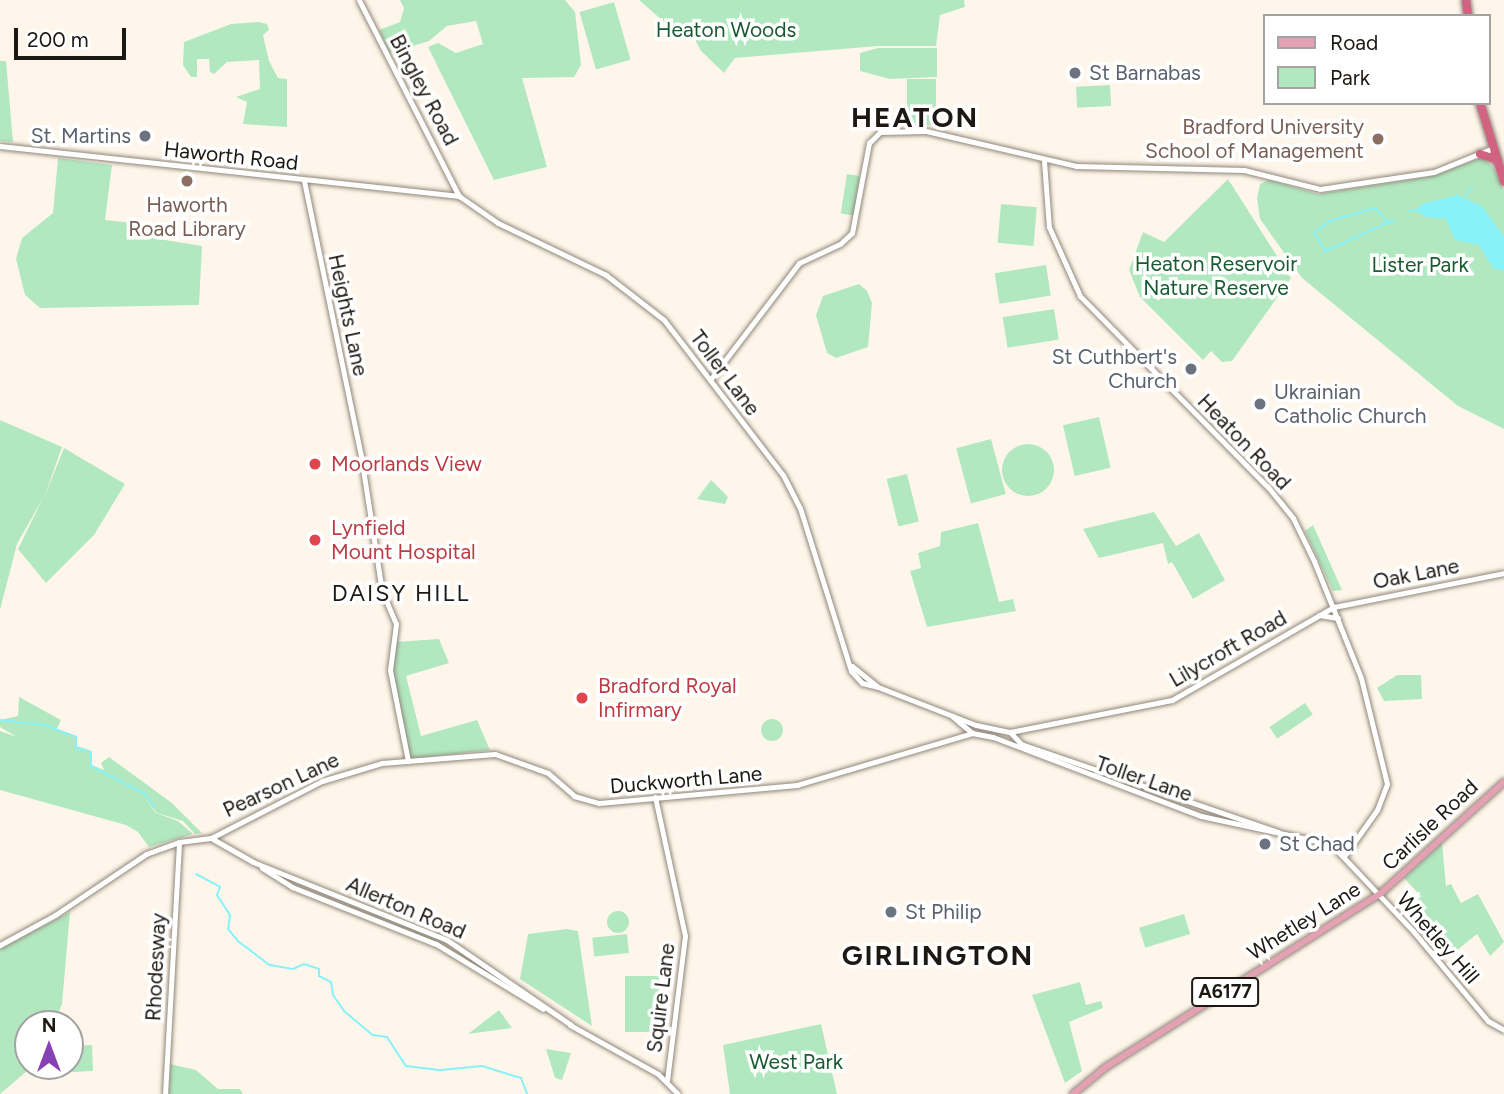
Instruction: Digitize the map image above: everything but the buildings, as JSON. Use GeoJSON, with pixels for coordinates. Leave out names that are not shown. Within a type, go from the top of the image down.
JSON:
{"type":"FeatureCollection","features":[{"type":"Feature","properties":{"kind":"highway"},"geometry":{"type":"LineString","coordinates":[[1480,105],[1491,149],[1502,172]]}},
{"type":"Feature","properties":{"kind":"highway"},"geometry":{"type":"LineString","coordinates":[[1480,154],[1495,159]]}},
{"type":"Feature","properties":{"kind":"main road","name":"Carlisle Road"},"geometry":{"type":"LineString","coordinates":[[1380,894],[1504,782]]}},
{"type":"Feature","properties":{"kind":"main road","name":"Whetley Lane"},"geometry":{"type":"LineString","coordinates":[[1073,1094],[1106,1067],[1380,894]]}},
{"type":"Feature","properties":{"kind":"street","name":"Bingley Road"},"geometry":{"type":"LineString","coordinates":[[359,0],[459,196]]}},
{"type":"Feature","properties":{"kind":"street"},"geometry":{"type":"LineString","coordinates":[[710,380],[799,263],[840,244],[852,233],[874,136],[887,130],[926,131],[1044,161],[1244,170],[1320,189],[1434,172],[1491,149]]}},
{"type":"Feature","properties":{"kind":"street","name":"Haworth Road"},"geometry":{"type":"LineString","coordinates":[[0,146],[459,196]]}},
{"type":"Feature","properties":{"kind":"street","name":"Heaton Road"},"geometry":{"type":"LineString","coordinates":[[1044,161],[1049,227],[1080,296],[1238,455],[1285,508],[1334,607],[1361,678],[1387,790],[1381,804],[1345,855]]}},
{"type":"Feature","properties":{"kind":"street","name":"Heights Lane"},"geometry":{"type":"LineString","coordinates":[[304,181],[361,456],[383,591],[396,624],[390,670],[408,761]]}},
{"type":"Feature","properties":{"kind":"street","name":"Toller Lane"},"geometry":{"type":"LineString","coordinates":[[459,196],[498,223],[606,275],[642,300],[664,320],[793,493],[852,666],[868,683],[951,716],[1004,742],[1077,763],[1111,781]]}},
{"type":"Feature","properties":{"kind":"street","name":"Oak Lane"},"geometry":{"type":"LineString","coordinates":[[1334,607],[1504,573]]}},
{"type":"Feature","properties":{"kind":"street","name":"Lilycroft Road"},"geometry":{"type":"LineString","coordinates":[[1011,735],[1172,701],[1334,607]]}},
{"type":"Feature","properties":{"kind":"street"},"geometry":{"type":"LineString","coordinates":[[1318,615],[1338,618]]}},
{"type":"Feature","properties":{"kind":"street","name":"Toller Lane"},"geometry":{"type":"LineString","coordinates":[[973,729],[1011,735],[1035,752],[1075,771],[1226,820],[1267,830],[1320,838],[1345,855],[1380,894]]}},
{"type":"Feature","properties":{"kind":"street","name":"Duckworth Lane"},"geometry":{"type":"LineString","coordinates":[[408,761],[495,754],[548,773],[574,796],[590,803],[797,785],[973,729]]}},
{"type":"Feature","properties":{"kind":"street"},"geometry":{"type":"LineString","coordinates":[[1004,742],[1011,735]]}},
{"type":"Feature","properties":{"kind":"street","name":"Pearson Lane"},"geometry":{"type":"LineString","coordinates":[[211,838],[345,771],[408,761]]}},
{"type":"Feature","properties":{"kind":"street"},"geometry":{"type":"LineString","coordinates":[[1075,771],[1077,763]]}},
{"type":"Feature","properties":{"kind":"street","name":"Squire Lane"},"geometry":{"type":"LineString","coordinates":[[655,797],[685,936],[667,1080]]}},
{"type":"Feature","properties":{"kind":"street"},"geometry":{"type":"LineString","coordinates":[[0,945],[55,915],[131,862],[179,842],[211,838]]}},
{"type":"Feature","properties":{"kind":"street","name":"Allerton Road"},"geometry":{"type":"LineString","coordinates":[[211,838],[253,862],[447,940],[571,1025],[667,1080],[678,1094]]}},
{"type":"Feature","properties":{"kind":"street","name":"Rhodesway"},"geometry":{"type":"LineString","coordinates":[[165,1094],[179,842]]}},
{"type":"Feature","properties":{"kind":"street","name":"Whetley Hill"},"geometry":{"type":"LineString","coordinates":[[1380,894],[1482,1014],[1504,1030]]}},
{"type":"Feature","properties":{"kind":"green space"},"geometry":{"type":"Polygon","coordinates":[[[400,0],[565,0],[575,12],[581,65],[574,77],[522,78],[547,167],[494,180],[428,47],[438,43],[456,53],[483,44],[476,21],[447,26],[429,41],[390,53],[379,30],[400,22],[404,8],[400,0]]]}},
{"type":"Feature","properties":{"kind":"green space","name":"Heaton Woods"},"geometry":{"type":"Polygon","coordinates":[[[639,0],[964,0],[965,7],[940,15],[936,46],[878,46],[735,58],[724,73],[701,51],[691,32],[678,34],[639,0]]]}},
{"type":"Feature","properties":{"kind":"green space"},"geometry":{"type":"Polygon","coordinates":[[[614,2],[631,60],[596,70],[579,12],[614,2]]]}},
{"type":"Feature","properties":{"kind":"green space"},"geometry":{"type":"Polygon","coordinates":[[[231,24],[267,24],[269,30],[263,35],[269,61],[278,78],[287,79],[287,127],[243,124],[247,102],[236,97],[260,89],[259,60],[227,62],[214,74],[210,72],[209,59],[197,59],[197,77],[191,77],[183,65],[184,42],[231,24]]]}},
{"type":"Feature","properties":{"kind":"green space"},"geometry":{"type":"Polygon","coordinates":[[[878,48],[937,48],[937,77],[890,79],[860,71],[860,53],[878,48]]]}},
{"type":"Feature","properties":{"kind":"green space"},"geometry":{"type":"Polygon","coordinates":[[[0,61],[6,61],[13,142],[0,141],[0,61]]]}},
{"type":"Feature","properties":{"kind":"green space"},"geometry":{"type":"Polygon","coordinates":[[[907,79],[936,79],[936,125],[907,125],[907,79]]]}},
{"type":"Feature","properties":{"kind":"green space"},"geometry":{"type":"Polygon","coordinates":[[[1110,85],[1111,106],[1077,108],[1076,87],[1110,85]]]}},
{"type":"Feature","properties":{"kind":"green space"},"geometry":{"type":"Polygon","coordinates":[[[58,158],[112,165],[105,220],[160,226],[159,239],[202,246],[199,305],[40,308],[25,295],[16,259],[22,238],[53,213],[58,158]]]}},
{"type":"Feature","properties":{"kind":"green space","name":"Lister Park"},"geometry":{"type":"Polygon","coordinates":[[[1482,158],[1493,167],[1504,190],[1504,429],[1458,406],[1302,278],[1260,219],[1257,198],[1260,184],[1269,180],[1318,194],[1427,177],[1482,158]]]}},
{"type":"Feature","properties":{"kind":"green space"},"geometry":{"type":"Polygon","coordinates":[[[847,174],[860,176],[854,216],[841,214],[847,174]]]}},
{"type":"Feature","properties":{"kind":"green space","name":"Heaton Reservoir Nature Reserve"},"geometry":{"type":"Polygon","coordinates":[[[1228,179],[1291,278],[1232,361],[1222,362],[1211,351],[1203,360],[1140,297],[1129,270],[1143,232],[1164,242],[1228,179]]]}},
{"type":"Feature","properties":{"kind":"green space"},"geometry":{"type":"Polygon","coordinates":[[[1001,204],[1037,207],[1033,246],[998,243],[1001,204]]]}},
{"type":"Feature","properties":{"kind":"green space"},"geometry":{"type":"Polygon","coordinates":[[[1046,265],[1051,296],[999,304],[995,273],[1046,265]]]}},
{"type":"Feature","properties":{"kind":"green space"},"geometry":{"type":"Polygon","coordinates":[[[859,284],[867,291],[872,303],[868,347],[836,358],[827,353],[816,315],[823,296],[859,284]]]}},
{"type":"Feature","properties":{"kind":"green space"},"geometry":{"type":"Polygon","coordinates":[[[1054,309],[1059,340],[1007,348],[1003,317],[1054,309]]]}},
{"type":"Feature","properties":{"kind":"green space"},"geometry":{"type":"Polygon","coordinates":[[[1099,417],[1111,468],[1075,476],[1063,425],[1099,417]]]}},
{"type":"Feature","properties":{"kind":"green space"},"geometry":{"type":"Polygon","coordinates":[[[0,420],[62,447],[44,498],[64,448],[125,484],[94,535],[46,583],[18,549],[43,498],[17,544],[0,610],[0,420]]]}},
{"type":"Feature","properties":{"kind":"green space"},"geometry":{"type":"Polygon","coordinates":[[[991,439],[1006,494],[971,503],[956,448],[991,439]]]}},
{"type":"Feature","properties":{"kind":"green space"},"geometry":{"type":"Polygon","coordinates":[[[1028,444],[1038,446],[1046,452],[1052,460],[1052,480],[1046,488],[1038,494],[1028,496],[1018,494],[1010,488],[1004,480],[1002,470],[1004,460],[1010,452],[1018,446],[1028,444]]]}},
{"type":"Feature","properties":{"kind":"green space"},"geometry":{"type":"Polygon","coordinates":[[[907,474],[919,522],[898,527],[887,479],[907,474]]]}},
{"type":"Feature","properties":{"kind":"green space"},"geometry":{"type":"Polygon","coordinates":[[[711,480],[728,497],[725,504],[697,499],[711,480]]]}},
{"type":"Feature","properties":{"kind":"green space"},"geometry":{"type":"Polygon","coordinates":[[[1154,512],[1176,546],[1199,533],[1225,580],[1193,599],[1172,562],[1168,564],[1163,543],[1099,558],[1083,529],[1154,512]]]}},
{"type":"Feature","properties":{"kind":"green space"},"geometry":{"type":"Polygon","coordinates":[[[978,523],[999,602],[1013,599],[1016,611],[927,627],[910,571],[921,568],[918,553],[940,546],[941,532],[978,523]]]}},
{"type":"Feature","properties":{"kind":"green space"},"geometry":{"type":"Polygon","coordinates":[[[1313,525],[1342,590],[1333,591],[1305,531],[1313,525]]]}},
{"type":"Feature","properties":{"kind":"green space"},"geometry":{"type":"Polygon","coordinates":[[[439,639],[449,663],[406,676],[421,736],[477,720],[490,750],[410,759],[393,672],[395,642],[439,639]]]}},
{"type":"Feature","properties":{"kind":"green space"},"geometry":{"type":"Polygon","coordinates":[[[1397,675],[1421,675],[1422,699],[1384,701],[1377,688],[1397,675]]]}},
{"type":"Feature","properties":{"kind":"green space"},"geometry":{"type":"Polygon","coordinates":[[[19,697],[61,720],[57,729],[77,736],[77,746],[92,751],[92,765],[104,770],[101,763],[109,757],[172,803],[202,833],[195,834],[183,821],[157,813],[144,797],[156,813],[178,821],[193,834],[149,847],[138,832],[126,825],[0,790],[0,731],[17,737],[0,727],[0,720],[18,716],[19,697]]]}},
{"type":"Feature","properties":{"kind":"green space"},"geometry":{"type":"Polygon","coordinates":[[[1305,703],[1313,715],[1277,739],[1269,727],[1305,703]]]}},
{"type":"Feature","properties":{"kind":"green space"},"geometry":{"type":"Polygon","coordinates":[[[772,719],[780,722],[783,730],[780,738],[772,741],[764,738],[761,730],[764,722],[772,719]]]}},
{"type":"Feature","properties":{"kind":"green space"},"geometry":{"type":"Polygon","coordinates":[[[1442,843],[1446,886],[1451,884],[1461,903],[1478,894],[1504,942],[1490,956],[1477,934],[1456,951],[1416,902],[1421,896],[1404,878],[1442,843]]]}},
{"type":"Feature","properties":{"kind":"green space"},"geometry":{"type":"Polygon","coordinates":[[[618,911],[626,914],[629,922],[626,930],[618,933],[610,930],[607,922],[610,914],[618,911]]]}},
{"type":"Feature","properties":{"kind":"green space"},"geometry":{"type":"Polygon","coordinates":[[[70,912],[62,1004],[60,1010],[14,1010],[14,1080],[16,1080],[0,1094],[0,949],[70,912]]]}},
{"type":"Feature","properties":{"kind":"green space"},"geometry":{"type":"Polygon","coordinates":[[[1184,914],[1190,934],[1145,948],[1139,928],[1184,914]]]}},
{"type":"Feature","properties":{"kind":"green space"},"geometry":{"type":"Polygon","coordinates":[[[567,929],[578,931],[592,1026],[520,979],[528,934],[567,929]]]}},
{"type":"Feature","properties":{"kind":"green space"},"geometry":{"type":"Polygon","coordinates":[[[627,934],[629,953],[594,957],[592,938],[627,934]]]}},
{"type":"Feature","properties":{"kind":"green space"},"geometry":{"type":"Polygon","coordinates":[[[625,976],[659,976],[659,1032],[625,1032],[625,976]]]}},
{"type":"Feature","properties":{"kind":"green space"},"geometry":{"type":"Polygon","coordinates":[[[1080,982],[1086,1005],[1101,1001],[1103,1008],[1069,1022],[1082,1071],[1065,1083],[1032,995],[1080,982]]]}},
{"type":"Feature","properties":{"kind":"green space"},"geometry":{"type":"Polygon","coordinates":[[[499,1010],[512,1028],[468,1034],[499,1010]]]}},
{"type":"Feature","properties":{"kind":"green space","name":"West Park"},"geometry":{"type":"Polygon","coordinates":[[[821,1024],[837,1094],[730,1094],[723,1045],[821,1024]]]}},
{"type":"Feature","properties":{"kind":"green space"},"geometry":{"type":"Polygon","coordinates":[[[84,1045],[92,1045],[93,1071],[84,1071],[84,1045]]]}},
{"type":"Feature","properties":{"kind":"green space"},"geometry":{"type":"Polygon","coordinates":[[[546,1049],[571,1053],[562,1080],[555,1078],[546,1049]]]}},
{"type":"Feature","properties":{"kind":"green space"},"geometry":{"type":"Polygon","coordinates":[[[170,1064],[196,1070],[218,1089],[240,1089],[243,1094],[169,1094],[170,1064]]]}},
{"type":"Feature","properties":{"kind":"water"},"geometry":{"type":"Polygon","coordinates":[[[1458,195],[1482,206],[1504,237],[1504,271],[1493,268],[1479,245],[1455,240],[1446,219],[1426,217],[1416,210],[1422,204],[1458,195]]]}},
{"type":"Feature","properties":{"kind":"waterway"},"geometry":{"type":"LineString","coordinates":[[1466,195],[1472,187]]}},
{"type":"Feature","properties":{"kind":"waterway"},"geometry":{"type":"LineString","coordinates":[[1326,251],[1314,233],[1330,221],[1375,208],[1390,224]]}},
{"type":"Feature","properties":{"kind":"waterway"},"geometry":{"type":"LineString","coordinates":[[1409,211],[1416,210]]}},
{"type":"Feature","properties":{"kind":"waterway"},"geometry":{"type":"LineString","coordinates":[[1324,252],[1395,219]]}},
{"type":"Feature","properties":{"kind":"waterway"},"geometry":{"type":"LineString","coordinates":[[0,720],[45,725],[76,737],[76,748],[90,752],[91,766],[145,794],[154,807]]}},
{"type":"Feature","properties":{"kind":"waterway"},"geometry":{"type":"LineString","coordinates":[[196,874],[220,887],[217,895],[230,915],[228,929],[239,942],[270,965],[293,969],[304,964],[319,969],[319,976],[331,982],[333,995],[344,1011],[373,1035],[387,1037],[406,1066],[441,1070],[482,1066],[521,1078],[527,1094]]}},
{"type":"Feature","properties":{"kind":"place","name":"St Barnabas"},"geometry":{"type":"Point","coordinates":[1075,73]}},
{"type":"Feature","properties":{"kind":"place","name":"St. Martins"},"geometry":{"type":"Point","coordinates":[145,136]}},
{"type":"Feature","properties":{"kind":"place","name":"Bradford University School of Management"},"geometry":{"type":"Point","coordinates":[1378,139]}},
{"type":"Feature","properties":{"kind":"place","name":"Haworth Road Library"},"geometry":{"type":"Point","coordinates":[187,181]}},
{"type":"Feature","properties":{"kind":"place","name":"St Cuthbert's Church"},"geometry":{"type":"Point","coordinates":[1191,369]}},
{"type":"Feature","properties":{"kind":"place","name":"Ukrainian Catholic Church"},"geometry":{"type":"Point","coordinates":[1260,404]}},
{"type":"Feature","properties":{"kind":"place","name":"Moorlands View"},"geometry":{"type":"Point","coordinates":[315,464]}},
{"type":"Feature","properties":{"kind":"place","name":"Lynfield Mount Hospital"},"geometry":{"type":"Point","coordinates":[315,540]}},
{"type":"Feature","properties":{"kind":"place","name":"Bradford Royal Infirmary"},"geometry":{"type":"Point","coordinates":[582,698]}},
{"type":"Feature","properties":{"kind":"place","name":"St Chad"},"geometry":{"type":"Point","coordinates":[1265,844]}},
{"type":"Feature","properties":{"kind":"place","name":"St Philip"},"geometry":{"type":"Point","coordinates":[891,912]}},
{"type":"Feature","properties":{"kind":"district","name":"HEATON"},"geometry":{"type":"Point","coordinates":[915,117]}},
{"type":"Feature","properties":{"kind":"district","name":"DAISY HILL"},"geometry":{"type":"Point","coordinates":[401,593]}},
{"type":"Feature","properties":{"kind":"district","name":"GIRLINGTON"},"geometry":{"type":"Point","coordinates":[938,955]}}]}
